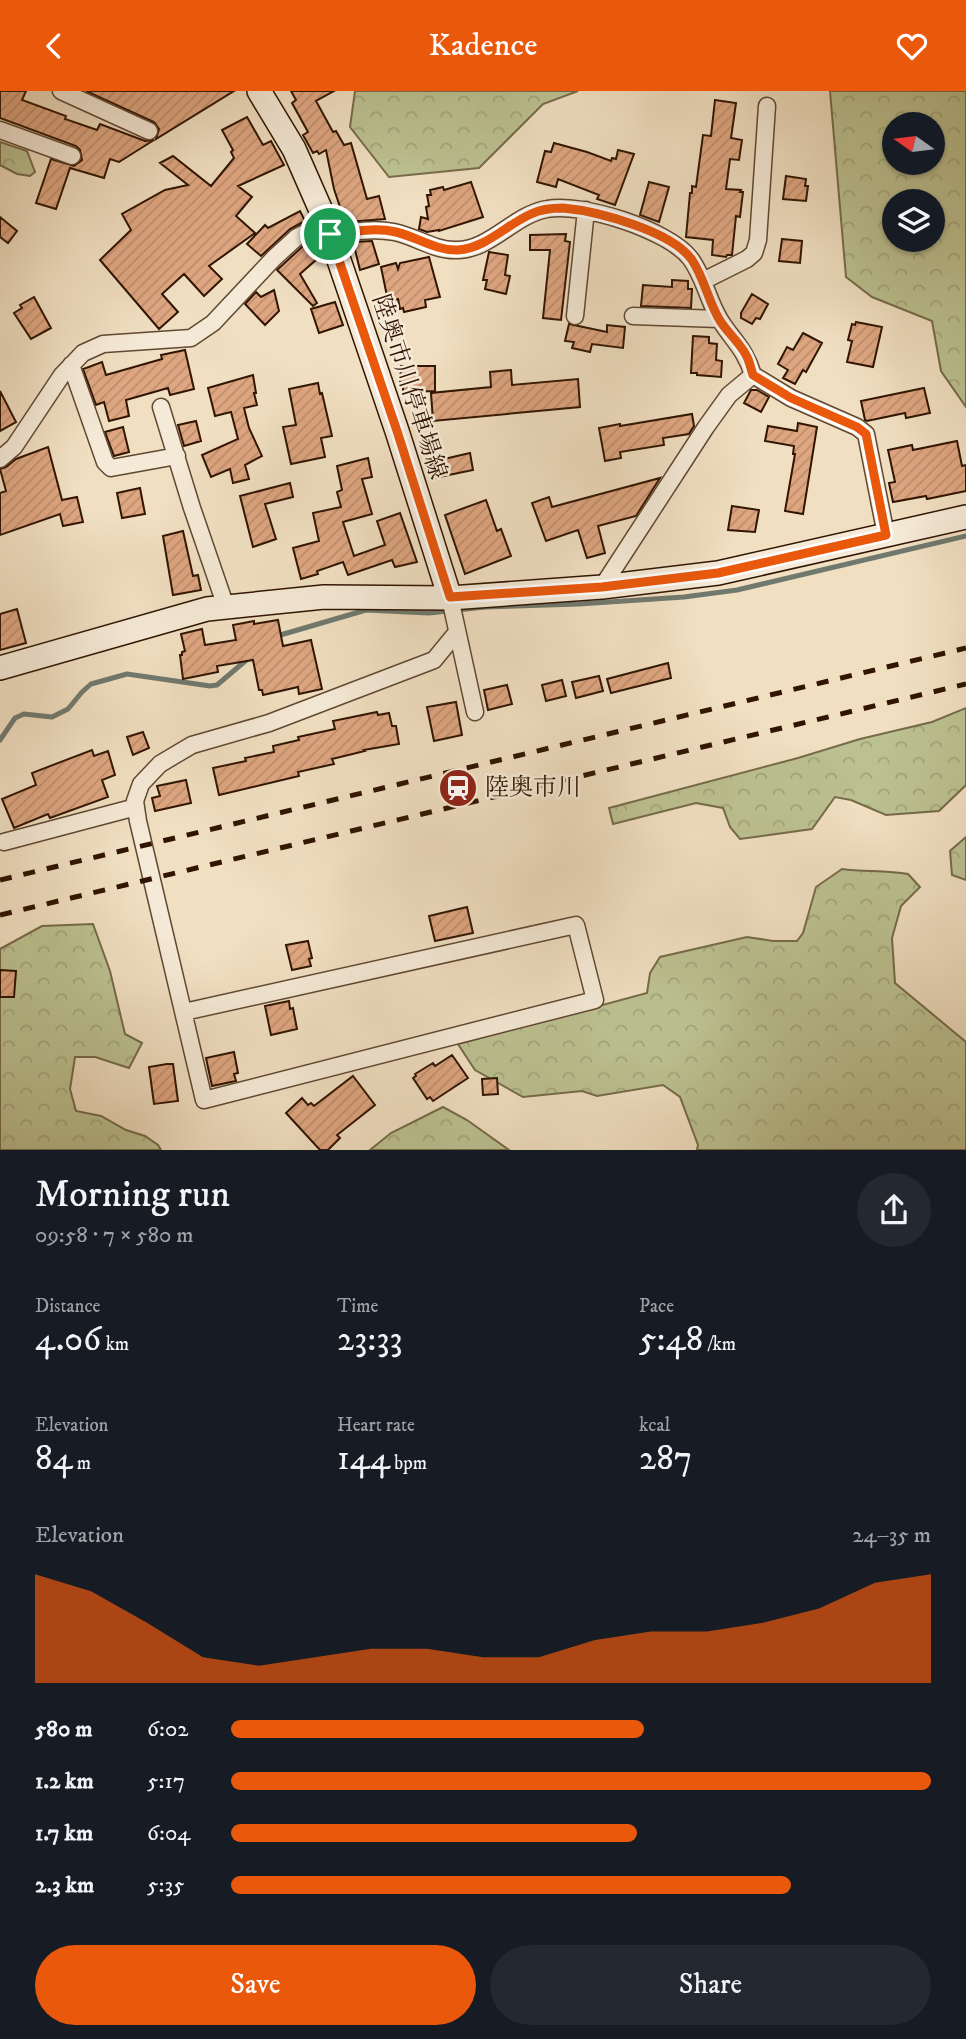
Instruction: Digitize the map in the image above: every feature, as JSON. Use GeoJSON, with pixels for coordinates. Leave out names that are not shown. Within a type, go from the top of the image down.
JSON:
{"type":"FeatureCollection","features":[{"type":"Feature","properties":{"kind":"street"},"geometry":{"type":"LineString","coordinates":[[61,91],[149,131]]}},
{"type":"Feature","properties":{"kind":"street","name":"陸奥市川停車場線"},"geometry":{"type":"LineString","coordinates":[[259,91],[294,149],[328,228],[450,597],[475,712]]}},
{"type":"Feature","properties":{"kind":"street"},"geometry":{"type":"LineString","coordinates":[[703,281],[754,253],[758,240],[767,106]]}},
{"type":"Feature","properties":{"kind":"street"},"geometry":{"type":"LineString","coordinates":[[0,130],[72,156]]}},
{"type":"Feature","properties":{"kind":"street"},"geometry":{"type":"LineString","coordinates":[[0,459],[14,447],[62,375],[83,352],[103,344],[191,338],[213,323],[297,237],[328,228],[395,232],[436,247],[456,250],[476,247],[532,213],[547,209],[586,210],[614,217],[681,248],[692,260],[719,319],[748,357],[753,375],[791,398],[857,427],[866,434],[886,535]]}},
{"type":"Feature","properties":{"kind":"street"},"geometry":{"type":"LineString","coordinates":[[575,316],[586,210]]}},
{"type":"Feature","properties":{"kind":"street"},"geometry":{"type":"LineString","coordinates":[[633,316],[719,319]]}},
{"type":"Feature","properties":{"kind":"street"},"geometry":{"type":"LineString","coordinates":[[71,365],[105,463],[111,468],[177,456]]}},
{"type":"Feature","properties":{"kind":"street"},"geometry":{"type":"LineString","coordinates":[[602,587],[706,427],[729,395],[753,375]]}},
{"type":"Feature","properties":{"kind":"street"},"geometry":{"type":"LineString","coordinates":[[161,407],[191,508],[226,607]]}},
{"type":"Feature","properties":{"kind":"street"},"geometry":{"type":"LineString","coordinates":[[0,668],[207,609],[324,597],[450,597],[602,587],[718,573],[966,517]]}},
{"type":"Feature","properties":{"kind":"street"},"geometry":{"type":"LineString","coordinates":[[184,1012],[576,925],[595,1000],[204,1100],[136,807],[135,801],[141,784],[160,764],[192,745],[270,723],[434,660],[457,632]]}},
{"type":"Feature","properties":{"kind":"street"},"geometry":{"type":"LineString","coordinates":[[5,842],[136,807]]}},
{"type":"Feature","properties":{"kind":"green space"},"geometry":{"type":"Polygon","coordinates":[[[355,91],[578,91],[543,104],[479,168],[389,177],[350,127],[355,91]]]}},
{"type":"Feature","properties":{"kind":"green space"},"geometry":{"type":"Polygon","coordinates":[[[830,91],[966,91],[966,407],[941,371],[932,321],[872,297],[846,277],[830,91]]]}},
{"type":"Feature","properties":{"kind":"green space"},"geometry":{"type":"Polygon","coordinates":[[[0,142],[27,151],[35,172],[30,176],[17,174],[0,165],[0,142]]]}},
{"type":"Feature","properties":{"kind":"green space"},"geometry":{"type":"Polygon","coordinates":[[[966,708],[966,785],[939,811],[886,815],[851,800],[835,797],[812,829],[740,839],[730,827],[723,808],[696,803],[613,824],[609,808],[932,722],[966,708]]]}},
{"type":"Feature","properties":{"kind":"green space"},"geometry":{"type":"Polygon","coordinates":[[[966,837],[966,880],[952,875],[950,851],[966,837]]]}},
{"type":"Feature","properties":{"kind":"green space"},"geometry":{"type":"Polygon","coordinates":[[[842,869],[908,874],[920,887],[901,906],[892,938],[895,983],[966,1042],[966,1150],[697,1150],[698,1145],[680,1097],[663,1085],[597,1096],[582,1091],[523,1097],[475,1070],[458,1044],[647,993],[650,973],[660,957],[747,937],[797,941],[803,933],[816,887],[842,869]]]}},
{"type":"Feature","properties":{"kind":"green space"},"geometry":{"type":"Polygon","coordinates":[[[93,924],[110,971],[125,1034],[142,1043],[129,1068],[95,1057],[75,1057],[70,1089],[76,1111],[101,1116],[126,1130],[145,1136],[161,1150],[0,1150],[0,949],[42,926],[93,924]]]}},
{"type":"Feature","properties":{"kind":"green space"},"geometry":{"type":"Polygon","coordinates":[[[443,1107],[467,1120],[509,1150],[370,1150],[391,1133],[443,1107]]]}},
{"type":"Feature","properties":{"kind":"building"},"geometry":{"type":"Polygon","coordinates":[[[0,91],[26,91],[22,100],[66,116],[65,119],[97,130],[100,124],[145,141],[154,140],[119,162],[110,159],[104,178],[70,168],[56,209],[36,203],[51,159],[74,166],[82,160],[80,150],[76,146],[0,118],[0,91]]]}},
{"type":"Feature","properties":{"kind":"building"},"geometry":{"type":"Polygon","coordinates":[[[86,91],[234,91],[156,139],[159,129],[154,122],[86,91]]]}},
{"type":"Feature","properties":{"kind":"building"},"geometry":{"type":"Polygon","coordinates":[[[291,91],[334,91],[316,101],[333,132],[336,131],[344,145],[351,143],[367,199],[379,196],[385,219],[347,222],[334,189],[326,150],[319,154],[317,151],[313,153],[303,135],[308,132],[292,103],[296,100],[291,91]]]}},
{"type":"Feature","properties":{"kind":"building"},"geometry":{"type":"Polygon","coordinates":[[[715,100],[736,103],[731,138],[742,140],[739,160],[730,159],[726,189],[743,192],[740,217],[736,216],[732,255],[726,257],[712,255],[713,240],[686,237],[690,193],[692,186],[696,187],[703,135],[711,136],[715,100]]]}},
{"type":"Feature","properties":{"kind":"building"},"geometry":{"type":"Polygon","coordinates":[[[247,117],[263,145],[271,141],[284,165],[238,186],[252,197],[236,216],[255,233],[209,266],[222,279],[204,296],[184,274],[162,294],[178,312],[159,329],[100,260],[131,230],[122,214],[165,190],[188,185],[160,163],[173,156],[211,186],[234,158],[231,152],[233,150],[222,130],[247,117]]]}},
{"type":"Feature","properties":{"kind":"building"},"geometry":{"type":"Polygon","coordinates":[[[554,143],[611,161],[612,158],[616,159],[618,150],[634,154],[615,205],[597,199],[599,195],[558,179],[556,187],[537,182],[545,151],[551,152],[554,143]]]}},
{"type":"Feature","properties":{"kind":"building"},"geometry":{"type":"Polygon","coordinates":[[[786,176],[806,179],[806,201],[783,199],[786,176]]]}},
{"type":"Feature","properties":{"kind":"building"},"geometry":{"type":"Polygon","coordinates":[[[471,182],[483,217],[439,231],[427,232],[419,229],[421,217],[428,219],[426,207],[429,206],[427,195],[431,195],[430,190],[443,187],[444,190],[471,182]]]}},
{"type":"Feature","properties":{"kind":"building"},"geometry":{"type":"Polygon","coordinates":[[[649,182],[669,187],[659,222],[640,215],[649,182]]]}},
{"type":"Feature","properties":{"kind":"building"},"geometry":{"type":"Polygon","coordinates":[[[300,211],[305,221],[290,229],[261,256],[247,244],[265,225],[268,228],[300,211]]]}},
{"type":"Feature","properties":{"kind":"building"},"geometry":{"type":"Polygon","coordinates":[[[0,217],[17,231],[8,243],[0,237],[0,217]]]}},
{"type":"Feature","properties":{"kind":"building"},"geometry":{"type":"Polygon","coordinates":[[[566,234],[565,241],[570,242],[561,320],[543,318],[550,250],[530,250],[530,235],[566,234]]]}},
{"type":"Feature","properties":{"kind":"building"},"geometry":{"type":"Polygon","coordinates":[[[782,239],[802,241],[800,263],[779,261],[782,239]]]}},
{"type":"Feature","properties":{"kind":"building"},"geometry":{"type":"Polygon","coordinates":[[[314,240],[323,257],[300,274],[317,303],[313,306],[277,270],[303,246],[314,240]]]}},
{"type":"Feature","properties":{"kind":"building"},"geometry":{"type":"Polygon","coordinates":[[[372,241],[379,264],[360,270],[353,242],[372,241]]]}},
{"type":"Feature","properties":{"kind":"building"},"geometry":{"type":"Polygon","coordinates":[[[489,252],[508,255],[505,275],[510,276],[506,294],[485,289],[487,280],[483,280],[489,252]]]}},
{"type":"Feature","properties":{"kind":"building"},"geometry":{"type":"Polygon","coordinates":[[[429,257],[440,297],[425,300],[426,307],[404,312],[403,308],[400,309],[398,299],[388,301],[381,267],[396,263],[398,269],[400,263],[429,257]]]}},
{"type":"Feature","properties":{"kind":"building"},"geometry":{"type":"Polygon","coordinates":[[[672,280],[688,281],[688,289],[692,289],[691,308],[641,306],[643,285],[672,287],[672,280]]]}},
{"type":"Feature","properties":{"kind":"building"},"geometry":{"type":"Polygon","coordinates":[[[274,290],[279,311],[265,325],[245,304],[256,292],[261,297],[274,290]]]}},
{"type":"Feature","properties":{"kind":"building"},"geometry":{"type":"Polygon","coordinates":[[[752,294],[768,304],[760,319],[756,318],[752,324],[741,318],[741,313],[752,294]]]}},
{"type":"Feature","properties":{"kind":"building"},"geometry":{"type":"Polygon","coordinates":[[[34,297],[51,328],[31,339],[14,313],[22,308],[20,305],[34,297]]]}},
{"type":"Feature","properties":{"kind":"building"},"geometry":{"type":"Polygon","coordinates":[[[335,302],[343,325],[319,333],[311,309],[335,302]]]}},
{"type":"Feature","properties":{"kind":"building"},"geometry":{"type":"Polygon","coordinates":[[[856,322],[882,327],[873,367],[847,362],[852,341],[848,340],[852,324],[855,325],[856,322]]]}},
{"type":"Feature","properties":{"kind":"building"},"geometry":{"type":"Polygon","coordinates":[[[569,324],[607,332],[607,325],[625,327],[623,348],[592,344],[590,352],[572,348],[574,342],[565,341],[569,324]]]}},
{"type":"Feature","properties":{"kind":"building"},"geometry":{"type":"Polygon","coordinates":[[[803,333],[822,343],[806,372],[803,370],[795,384],[783,378],[788,370],[778,364],[787,347],[793,350],[803,333]]]}},
{"type":"Feature","properties":{"kind":"building"},"geometry":{"type":"Polygon","coordinates":[[[693,336],[709,337],[709,343],[717,344],[716,360],[722,361],[721,377],[691,373],[693,336]]]}},
{"type":"Feature","properties":{"kind":"building"},"geometry":{"type":"Polygon","coordinates":[[[185,350],[194,389],[170,395],[168,388],[126,400],[129,416],[109,421],[104,402],[96,405],[83,369],[102,362],[106,375],[162,359],[161,355],[185,350]]]}},
{"type":"Feature","properties":{"kind":"building"},"geometry":{"type":"Polygon","coordinates":[[[401,366],[435,366],[435,391],[403,392],[403,385],[400,385],[401,366]]]}},
{"type":"Feature","properties":{"kind":"building"},"geometry":{"type":"Polygon","coordinates":[[[511,370],[512,385],[578,379],[580,407],[433,421],[431,393],[491,387],[490,372],[511,370]]]}},
{"type":"Feature","properties":{"kind":"building"},"geometry":{"type":"Polygon","coordinates":[[[253,375],[257,405],[244,408],[249,428],[262,456],[245,465],[249,479],[233,483],[230,469],[211,477],[202,455],[238,439],[231,412],[215,416],[208,388],[253,375]]]}},
{"type":"Feature","properties":{"kind":"building"},"geometry":{"type":"Polygon","coordinates":[[[318,383],[332,436],[321,438],[325,457],[291,464],[283,427],[296,425],[289,389],[318,383]]]}},
{"type":"Feature","properties":{"kind":"building"},"geometry":{"type":"Polygon","coordinates":[[[924,388],[930,413],[906,418],[905,413],[865,420],[861,401],[924,388]]]}},
{"type":"Feature","properties":{"kind":"building"},"geometry":{"type":"Polygon","coordinates":[[[751,390],[757,390],[769,397],[761,412],[744,403],[751,390]]]}},
{"type":"Feature","properties":{"kind":"building"},"geometry":{"type":"Polygon","coordinates":[[[0,391],[16,422],[0,431],[0,391]]]}},
{"type":"Feature","properties":{"kind":"building"},"geometry":{"type":"Polygon","coordinates":[[[692,414],[694,426],[689,434],[663,438],[664,445],[620,452],[621,458],[605,461],[599,428],[692,414]]]}},
{"type":"Feature","properties":{"kind":"building"},"geometry":{"type":"Polygon","coordinates":[[[196,421],[201,441],[184,446],[178,425],[196,421]]]}},
{"type":"Feature","properties":{"kind":"building"},"geometry":{"type":"Polygon","coordinates":[[[798,423],[817,427],[803,514],[785,511],[794,446],[765,441],[768,426],[797,431],[798,423]]]}},
{"type":"Feature","properties":{"kind":"building"},"geometry":{"type":"Polygon","coordinates":[[[123,427],[129,452],[114,456],[105,432],[123,427]]]}},
{"type":"Feature","properties":{"kind":"building"},"geometry":{"type":"Polygon","coordinates":[[[957,441],[962,466],[966,465],[966,491],[893,502],[889,483],[895,482],[888,450],[912,445],[913,450],[957,441]]]}},
{"type":"Feature","properties":{"kind":"building"},"geometry":{"type":"Polygon","coordinates":[[[48,447],[62,500],[77,497],[83,522],[63,526],[60,514],[0,535],[0,493],[6,491],[0,469],[16,459],[48,447]]]}},
{"type":"Feature","properties":{"kind":"building"},"geometry":{"type":"Polygon","coordinates":[[[470,453],[473,470],[434,478],[431,462],[470,453]]]}},
{"type":"Feature","properties":{"kind":"building"},"geometry":{"type":"Polygon","coordinates":[[[368,458],[372,477],[362,479],[372,514],[343,522],[354,556],[385,545],[377,521],[400,513],[417,562],[395,567],[392,560],[348,575],[343,562],[301,579],[293,548],[319,541],[313,513],[341,507],[337,492],[342,490],[337,466],[368,458]]]}},
{"type":"Feature","properties":{"kind":"building"},"geometry":{"type":"Polygon","coordinates":[[[660,478],[636,516],[598,526],[605,553],[587,558],[578,530],[546,541],[532,503],[549,497],[552,507],[660,478]]]}},
{"type":"Feature","properties":{"kind":"building"},"geometry":{"type":"Polygon","coordinates":[[[290,483],[293,497],[265,504],[276,539],[253,547],[240,496],[290,483]]]}},
{"type":"Feature","properties":{"kind":"building"},"geometry":{"type":"Polygon","coordinates":[[[140,488],[145,514],[122,518],[117,493],[140,488]]]}},
{"type":"Feature","properties":{"kind":"building"},"geometry":{"type":"Polygon","coordinates":[[[486,500],[497,531],[501,529],[511,556],[465,574],[445,515],[486,500]]]}},
{"type":"Feature","properties":{"kind":"building"},"geometry":{"type":"Polygon","coordinates":[[[732,506],[759,510],[755,532],[728,530],[732,506]]]}},
{"type":"Feature","properties":{"kind":"building"},"geometry":{"type":"Polygon","coordinates":[[[183,531],[193,576],[198,575],[201,590],[173,595],[163,536],[183,531]]]}},
{"type":"Feature","properties":{"kind":"building"},"geometry":{"type":"Polygon","coordinates":[[[17,609],[26,643],[0,650],[0,614],[17,609]]]}},
{"type":"Feature","properties":{"kind":"building"},"geometry":{"type":"Polygon","coordinates":[[[278,620],[283,646],[311,640],[322,689],[299,694],[298,687],[263,695],[262,690],[259,690],[253,660],[217,666],[218,672],[183,679],[180,655],[185,651],[181,634],[202,629],[205,645],[236,640],[233,625],[278,620]]]}},
{"type":"Feature","properties":{"kind":"building"},"geometry":{"type":"Polygon","coordinates":[[[668,663],[671,678],[611,693],[607,679],[668,663]]]}},
{"type":"Feature","properties":{"kind":"building"},"geometry":{"type":"Polygon","coordinates":[[[599,676],[603,691],[576,698],[572,682],[599,676]]]}},
{"type":"Feature","properties":{"kind":"building"},"geometry":{"type":"Polygon","coordinates":[[[562,680],[566,696],[546,701],[542,685],[562,680]]]}},
{"type":"Feature","properties":{"kind":"building"},"geometry":{"type":"Polygon","coordinates":[[[507,685],[512,704],[488,710],[484,690],[507,685]]]}},
{"type":"Feature","properties":{"kind":"building"},"geometry":{"type":"Polygon","coordinates":[[[456,702],[462,735],[434,741],[427,707],[456,702]]]}},
{"type":"Feature","properties":{"kind":"building"},"geometry":{"type":"Polygon","coordinates":[[[377,712],[378,715],[389,713],[392,726],[396,726],[399,744],[332,759],[334,764],[298,772],[299,776],[219,795],[213,768],[274,752],[273,746],[299,740],[298,737],[335,729],[333,721],[377,712]]]}},
{"type":"Feature","properties":{"kind":"building"},"geometry":{"type":"Polygon","coordinates":[[[143,732],[149,748],[133,755],[127,737],[143,732]]]}},
{"type":"Feature","properties":{"kind":"building"},"geometry":{"type":"Polygon","coordinates":[[[92,750],[94,756],[108,751],[115,775],[102,780],[108,797],[50,818],[48,814],[14,828],[2,799],[36,785],[32,773],[92,750]]]}},
{"type":"Feature","properties":{"kind":"building"},"geometry":{"type":"Polygon","coordinates":[[[186,780],[191,803],[155,811],[152,798],[160,796],[157,786],[186,780]]]}},
{"type":"Feature","properties":{"kind":"building"},"geometry":{"type":"Polygon","coordinates":[[[467,907],[473,933],[435,941],[429,916],[467,907]]]}},
{"type":"Feature","properties":{"kind":"building"},"geometry":{"type":"Polygon","coordinates":[[[308,941],[311,966],[292,970],[286,945],[308,941]]]}},
{"type":"Feature","properties":{"kind":"building"},"geometry":{"type":"Polygon","coordinates":[[[0,970],[16,971],[14,997],[0,997],[0,970]]]}},
{"type":"Feature","properties":{"kind":"building"},"geometry":{"type":"Polygon","coordinates":[[[289,1001],[297,1029],[271,1035],[265,1006],[289,1001]]]}},
{"type":"Feature","properties":{"kind":"building"},"geometry":{"type":"Polygon","coordinates":[[[234,1052],[238,1073],[234,1074],[236,1081],[212,1086],[206,1058],[234,1052]]]}},
{"type":"Feature","properties":{"kind":"building"},"geometry":{"type":"Polygon","coordinates":[[[452,1055],[468,1078],[433,1101],[430,1097],[427,1099],[413,1078],[415,1074],[452,1055]]]}},
{"type":"Feature","properties":{"kind":"building"},"geometry":{"type":"Polygon","coordinates":[[[173,1064],[178,1101],[154,1104],[149,1067],[173,1064]]]}},
{"type":"Feature","properties":{"kind":"building"},"geometry":{"type":"Polygon","coordinates":[[[353,1076],[375,1105],[337,1135],[340,1138],[328,1150],[320,1150],[286,1113],[302,1098],[308,1105],[311,1103],[314,1106],[353,1076]]]}},
{"type":"Feature","properties":{"kind":"building"},"geometry":{"type":"Polygon","coordinates":[[[497,1078],[498,1094],[483,1095],[482,1079],[497,1078]]]}},
{"type":"Feature","properties":{"kind":"waterway"},"geometry":{"type":"LineString","coordinates":[[277,636],[366,610],[429,613],[485,607],[684,597],[737,590],[966,536]]}},
{"type":"Feature","properties":{"kind":"waterway"},"geometry":{"type":"LineString","coordinates":[[0,740],[15,718],[24,714],[52,717],[68,709],[91,684],[127,674],[217,685],[250,657]]}},
{"type":"Feature","properties":{"kind":"railway"},"geometry":{"type":"LineString","coordinates":[[0,880],[966,648]]}},
{"type":"Feature","properties":{"kind":"railway"},"geometry":{"type":"LineString","coordinates":[[0,915],[966,684]]}},
{"type":"Feature","properties":{"kind":"place","name":"陸奥市川"},"geometry":{"type":"Point","coordinates":[458,788]}},
{"type":"Feature","properties":{"kind":"route"},"geometry":{"type":"LineString","coordinates":[[563,208],[614,217],[681,248],[692,260],[719,319],[748,357],[753,375],[791,398],[857,427],[866,434],[886,535],[718,573],[602,587],[450,597],[330,234],[368,230],[395,232],[436,247],[456,250],[476,247],[532,213],[563,208]]}}]}
